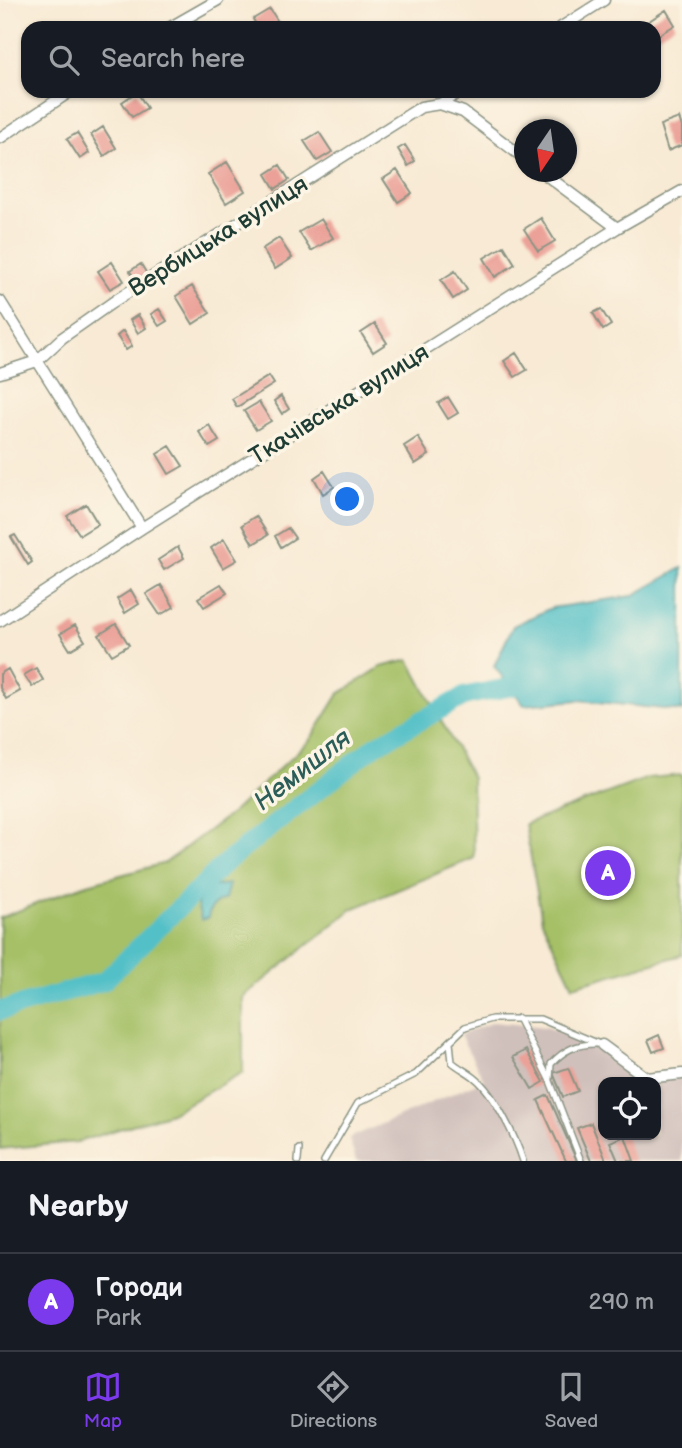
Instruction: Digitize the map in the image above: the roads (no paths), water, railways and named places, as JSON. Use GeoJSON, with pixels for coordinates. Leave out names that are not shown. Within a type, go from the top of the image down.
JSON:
{"type":"FeatureCollection","features":[{"type":"Feature","properties":{"kind":"street"},"geometry":{"type":"LineString","coordinates":[[181,21],[218,0]]}},
{"type":"Feature","properties":{"kind":"street"},"geometry":{"type":"LineString","coordinates":[[571,21],[604,0]]}},
{"type":"Feature","properties":{"kind":"street"},"geometry":{"type":"LineString","coordinates":[[0,138],[60,98]]}},
{"type":"Feature","properties":{"kind":"street","name":"Вербицька вулиця"},"geometry":{"type":"LineString","coordinates":[[0,373],[37,361],[62,338],[116,300],[421,107],[440,104],[450,98]]}},
{"type":"Feature","properties":{"kind":"street"},"geometry":{"type":"LineString","coordinates":[[440,104],[463,112],[514,150]]}},
{"type":"Feature","properties":{"kind":"street"},"geometry":{"type":"LineString","coordinates":[[555,182],[617,228]]}},
{"type":"Feature","properties":{"kind":"street","name":"Ткачівська вулиця"},"geometry":{"type":"LineString","coordinates":[[0,621],[142,528],[617,228],[682,191]]}},
{"type":"Feature","properties":{"kind":"street"},"geometry":{"type":"LineString","coordinates":[[0,301],[142,528]]}},
{"type":"Feature","properties":{"kind":"street"},"geometry":{"type":"LineString","coordinates":[[602,1045],[647,1078],[682,1074]]}},
{"type":"Feature","properties":{"kind":"lane"},"geometry":{"type":"LineString","coordinates":[[518,1018],[550,1081],[581,1161]]}},
{"type":"Feature","properties":{"kind":"lane"},"geometry":{"type":"LineString","coordinates":[[324,1161],[358,1103],[416,1074],[465,1027],[492,1019],[540,1018],[602,1045]]}},
{"type":"Feature","properties":{"kind":"lane"},"geometry":{"type":"LineString","coordinates":[[450,1041],[452,1062],[477,1080],[496,1105],[518,1145],[523,1161]]}},
{"type":"Feature","properties":{"kind":"lane"},"geometry":{"type":"LineString","coordinates":[[550,1081],[551,1064],[561,1054],[582,1044],[602,1045]]}},
{"type":"Feature","properties":{"kind":"lane"},"geometry":{"type":"LineString","coordinates":[[298,1161],[299,1149]]}},
{"type":"Feature","properties":{"kind":"water"},"geometry":{"type":"Polygon","coordinates":[[[682,568],[682,711],[579,700],[524,705],[494,666],[513,626],[551,608],[632,596],[682,568]]]}},
{"type":"Feature","properties":{"kind":"water"},"geometry":{"type":"Polygon","coordinates":[[[229,884],[225,899],[214,906],[208,918],[201,920],[197,904],[207,887],[229,884]]]}},
{"type":"Feature","properties":{"kind":"waterway","name":"Немишля"},"geometry":{"type":"LineString","coordinates":[[0,1011],[104,981],[226,862],[375,746],[465,696],[536,682]]}},
{"type":"Feature","properties":{"kind":"place","name":"Городи"},"geometry":{"type":"Point","coordinates":[608,873]}}]}
